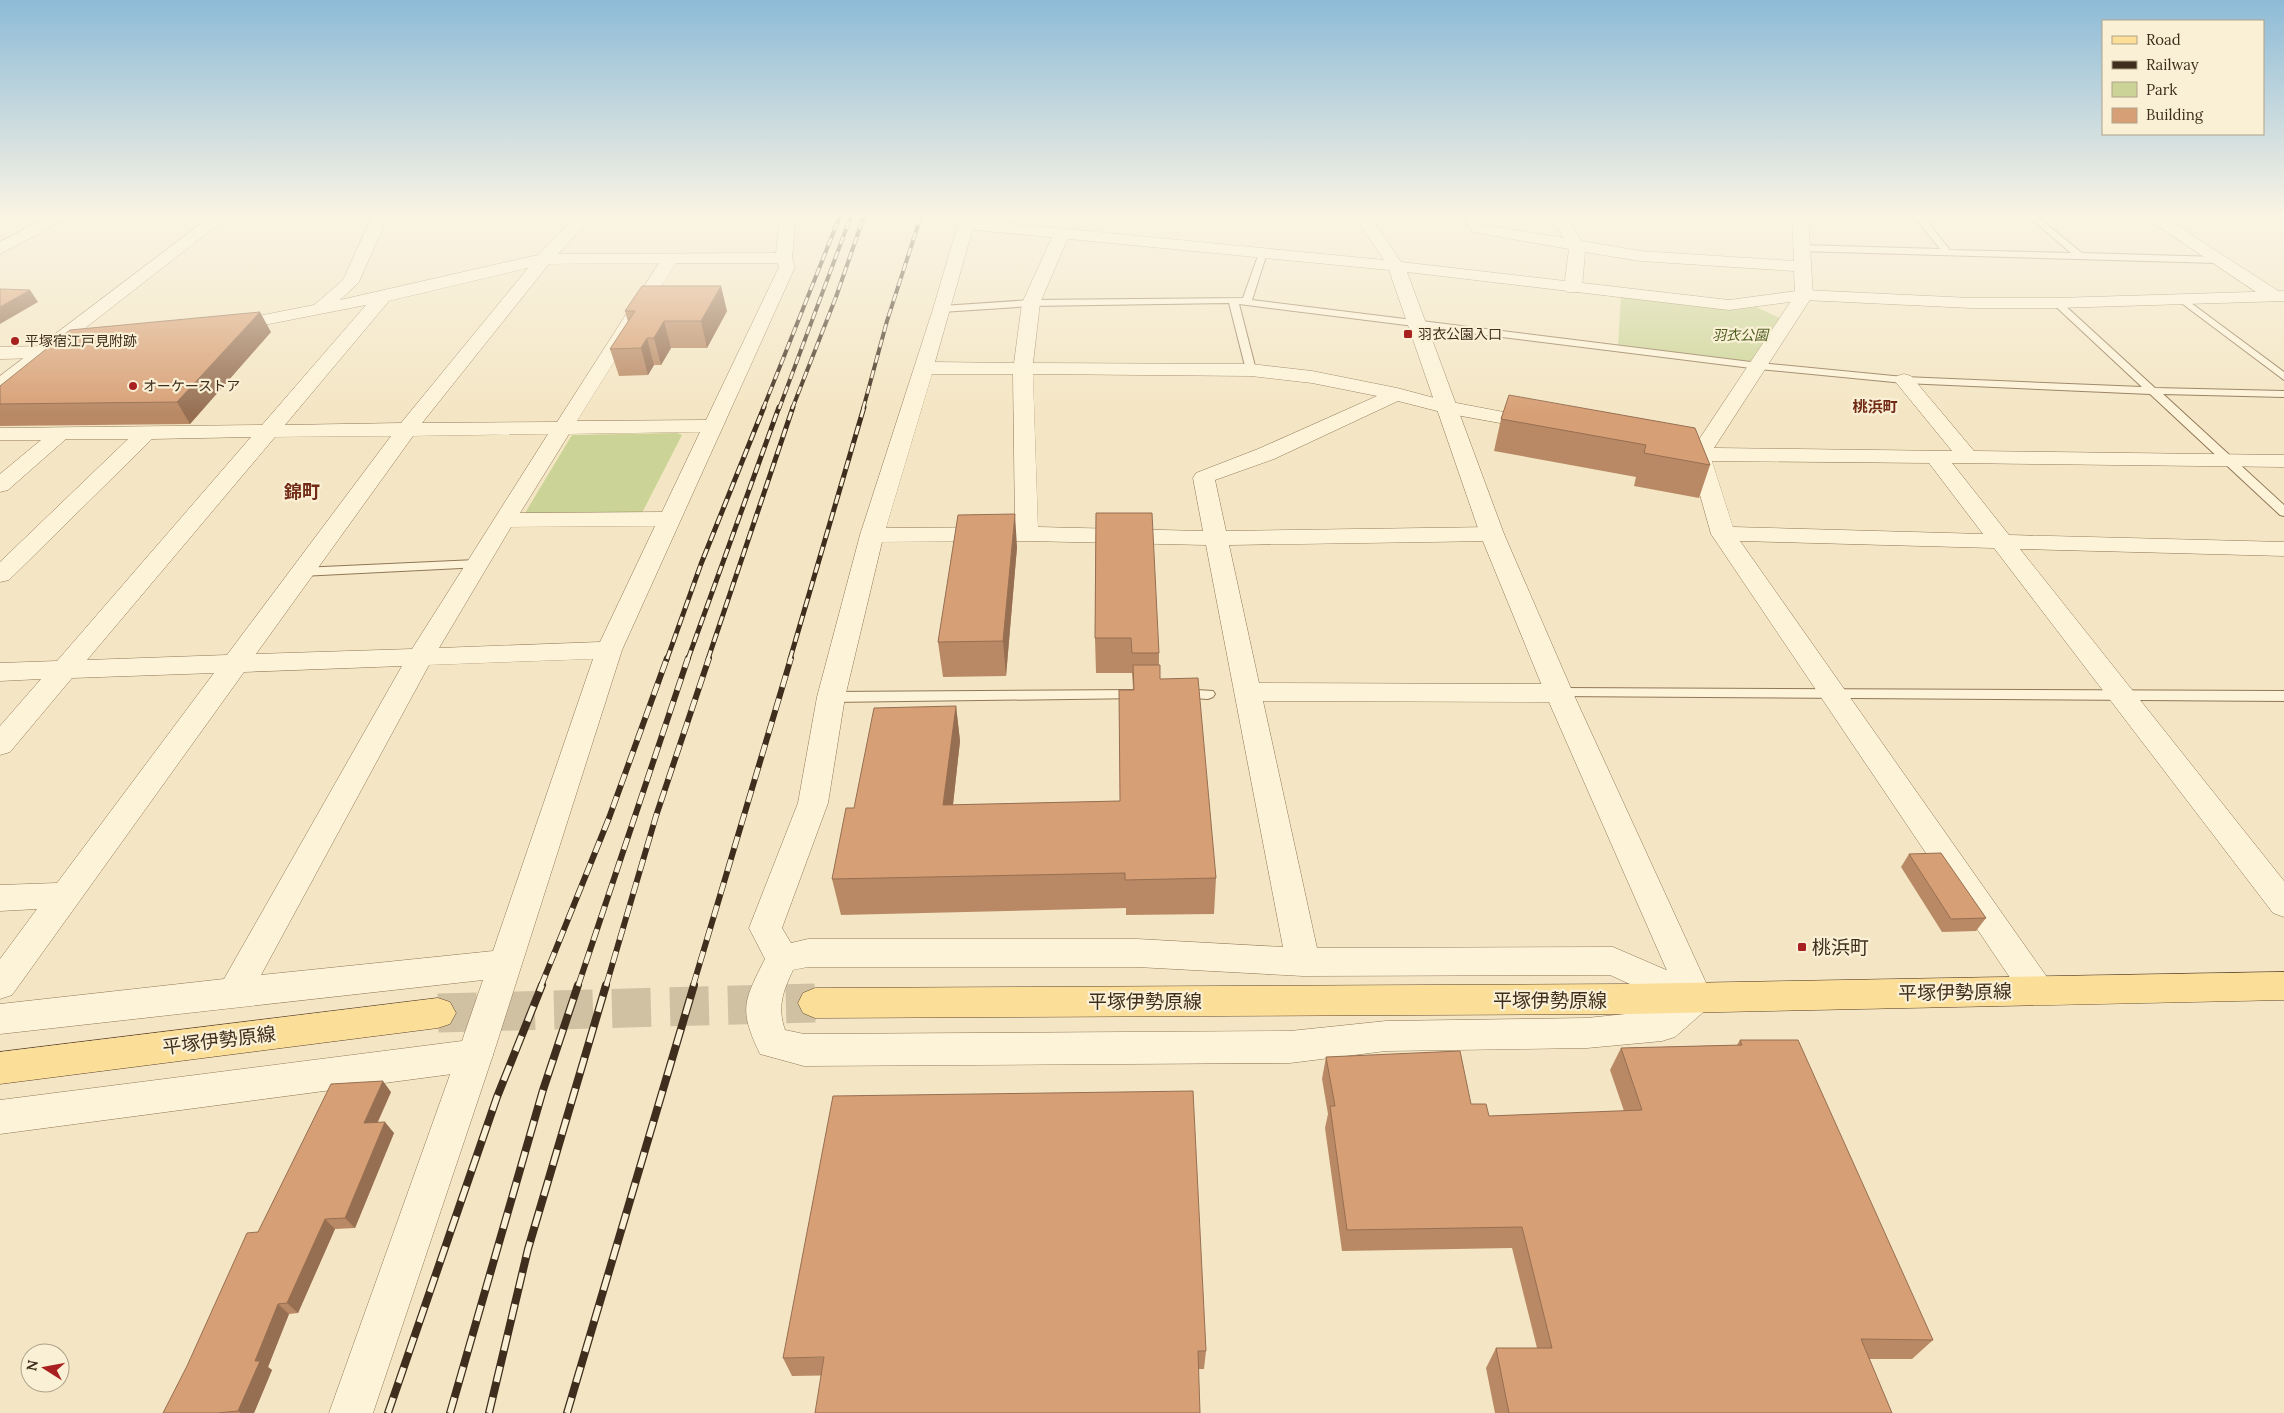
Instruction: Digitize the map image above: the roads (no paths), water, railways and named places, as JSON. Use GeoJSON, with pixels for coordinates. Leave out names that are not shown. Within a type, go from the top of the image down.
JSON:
{"type":"FeatureCollection","features":[{"type":"Feature","properties":{"kind":"main road","name":"平塚伊勢原線"},"geometry":{"type":"LineString","coordinates":[[815,1003],[1696,998],[2284,986]]}},
{"type":"Feature","properties":{"kind":"main road","name":"平塚伊勢原線"},"geometry":{"type":"LineString","coordinates":[[0,1068],[438,1013]]}},
{"type":"Feature","properties":{"kind":"street"},"geometry":{"type":"LineString","coordinates":[[0,385],[135,282]]}},
{"type":"Feature","properties":{"kind":"street"},"geometry":{"type":"LineString","coordinates":[[320,309],[350,282]]}},
{"type":"Feature","properties":{"kind":"street"},"geometry":{"type":"LineString","coordinates":[[207,329],[383,297],[447,282]]}},
{"type":"Feature","properties":{"kind":"street"},"geometry":{"type":"LineString","coordinates":[[0,985],[407,429],[526,282]]}},
{"type":"Feature","properties":{"kind":"street"},"geometry":{"type":"LineString","coordinates":[[234,992],[420,657],[476,564],[656,282]]}},
{"type":"Feature","properties":{"kind":"street"},"geometry":{"type":"LineString","coordinates":[[351,1413],[506,964],[610,650],[780,282]]}},
{"type":"Feature","properties":{"kind":"street"},"geometry":{"type":"LineString","coordinates":[[782,959],[765,928],[813,803],[831,698],[872,535],[949,282]]}},
{"type":"Feature","properties":{"kind":"street"},"geometry":{"type":"LineString","coordinates":[[1026,534],[1024,368],[1031,303],[1040,282]]}},
{"type":"Feature","properties":{"kind":"street"},"geometry":{"type":"LineString","coordinates":[[1402,282],[1445,407],[1492,534],[1559,693],[1696,998]]}},
{"type":"Feature","properties":{"kind":"street"},"geometry":{"type":"LineString","coordinates":[[1524,282],[1729,305],[1804,295],[1971,303],[2057,303],[2279,296]]}},
{"type":"Feature","properties":{"kind":"street"},"geometry":{"type":"LineString","coordinates":[[1573,288],[1574,282]]}},
{"type":"Feature","properties":{"kind":"street"},"geometry":{"type":"LineString","coordinates":[[1699,454],[1759,366],[1804,295],[1803,282]]}},
{"type":"Feature","properties":{"kind":"street"},"geometry":{"type":"LineString","coordinates":[[2255,282],[2279,296]]}},
{"type":"Feature","properties":{"kind":"street"},"geometry":{"type":"LineString","coordinates":[[0,745],[383,297]]}},
{"type":"Feature","properties":{"kind":"street"},"geometry":{"type":"LineString","coordinates":[[0,352],[44,352],[81,343]]}},
{"type":"Feature","properties":{"kind":"street"},"geometry":{"type":"LineString","coordinates":[[924,368],[1251,370],[1312,377],[1397,394],[1445,407],[1552,427]]}},
{"type":"Feature","properties":{"kind":"street"},"geometry":{"type":"LineString","coordinates":[[1904,380],[1968,457]]}},
{"type":"Feature","properties":{"kind":"street"},"geometry":{"type":"LineString","coordinates":[[1303,962],[1218,538],[1204,478],[1210,474],[1266,454],[1397,394]]}},
{"type":"Feature","properties":{"kind":"street"},"geometry":{"type":"LineString","coordinates":[[0,434],[713,426]]}},
{"type":"Feature","properties":{"kind":"street"},"geometry":{"type":"LineString","coordinates":[[0,575],[148,432]]}},
{"type":"Feature","properties":{"kind":"street"},"geometry":{"type":"LineString","coordinates":[[0,485],[60,434]]}},
{"type":"Feature","properties":{"kind":"street"},"geometry":{"type":"LineString","coordinates":[[1650,445],[1699,454],[2284,461]]}},
{"type":"Feature","properties":{"kind":"street"},"geometry":{"type":"LineString","coordinates":[[1699,454],[1723,534],[2037,990]]}},
{"type":"Feature","properties":{"kind":"street"},"geometry":{"type":"LineString","coordinates":[[1935,456],[2284,904]]}},
{"type":"Feature","properties":{"kind":"street"},"geometry":{"type":"LineString","coordinates":[[504,520],[670,519]]}},
{"type":"Feature","properties":{"kind":"street"},"geometry":{"type":"LineString","coordinates":[[872,535],[1026,534],[1218,538],[1492,534]]}},
{"type":"Feature","properties":{"kind":"street"},"geometry":{"type":"LineString","coordinates":[[1723,534],[2284,549]]}},
{"type":"Feature","properties":{"kind":"street"},"geometry":{"type":"LineString","coordinates":[[0,672],[610,650]]}},
{"type":"Feature","properties":{"kind":"street"},"geometry":{"type":"LineString","coordinates":[[1248,692],[1559,693]]}},
{"type":"Feature","properties":{"kind":"street"},"geometry":{"type":"LineString","coordinates":[[0,898],[67,895]]}},
{"type":"Feature","properties":{"kind":"street"},"geometry":{"type":"LineString","coordinates":[[782,959],[808,953],[1137,953],[1303,962],[1613,960],[1696,998]]}},
{"type":"Feature","properties":{"kind":"street"},"geometry":{"type":"LineString","coordinates":[[782,959],[761,1002],[763,1023],[773,1043],[804,1050],[1290,1047],[1386,1036],[1587,1033],[1662,1026],[1696,998]]}},
{"type":"Feature","properties":{"kind":"street"},"geometry":{"type":"LineString","coordinates":[[0,1019],[234,992],[506,964]]}},
{"type":"Feature","properties":{"kind":"street"},"geometry":{"type":"LineString","coordinates":[[0,1117],[475,1055]]}},
{"type":"Feature","properties":{"kind":"lane"},"geometry":{"type":"LineString","coordinates":[[1246,303],[1253,282]]}},
{"type":"Feature","properties":{"kind":"lane"},"geometry":{"type":"LineString","coordinates":[[942,309],[1031,303],[1233,300],[1759,366],[1904,380],[2154,391],[2284,394]]}},
{"type":"Feature","properties":{"kind":"lane"},"geometry":{"type":"LineString","coordinates":[[1233,300],[1251,370]]}},
{"type":"Feature","properties":{"kind":"lane"},"geometry":{"type":"LineString","coordinates":[[2183,300],[2284,377]]}},
{"type":"Feature","properties":{"kind":"lane"},"geometry":{"type":"LineString","coordinates":[[2057,303],[2284,512]]}},
{"type":"Feature","properties":{"kind":"lane"},"geometry":{"type":"LineString","coordinates":[[301,572],[476,564]]}},
{"type":"Feature","properties":{"kind":"lane"},"geometry":{"type":"LineString","coordinates":[[1559,693],[2124,697],[2284,696]]}},
{"type":"Feature","properties":{"kind":"lane"},"geometry":{"type":"LineString","coordinates":[[831,698],[1208,694]]}},
{"type":"Feature","properties":{"kind":"tunnel"},"geometry":{"type":"LineString","coordinates":[[438,1013],[815,1003]]}},
{"type":"Feature","properties":{"kind":"railway"},"geometry":{"type":"LineString","coordinates":[[763,409],[814,282]]}},
{"type":"Feature","properties":{"kind":"railway"},"geometry":{"type":"LineString","coordinates":[[779,409],[826,282]]}},
{"type":"Feature","properties":{"kind":"railway"},"geometry":{"type":"LineString","coordinates":[[792,409],[841,282]]}},
{"type":"Feature","properties":{"kind":"railway"},"geometry":{"type":"LineString","coordinates":[[863,409],[900,282]]}},
{"type":"Feature","properties":{"kind":"railway"},"geometry":{"type":"LineString","coordinates":[[667,659],[701,564],[764,407]]}},
{"type":"Feature","properties":{"kind":"railway"},"geometry":{"type":"LineString","coordinates":[[688,659],[779,407]]}},
{"type":"Feature","properties":{"kind":"railway"},"geometry":{"type":"LineString","coordinates":[[708,659],[793,407]]}},
{"type":"Feature","properties":{"kind":"railway"},"geometry":{"type":"LineString","coordinates":[[790,659],[864,407]]}},
{"type":"Feature","properties":{"kind":"railway"},"geometry":{"type":"LineString","coordinates":[[541,986],[609,818],[667,658]]}},
{"type":"Feature","properties":{"kind":"railway"},"geometry":{"type":"LineString","coordinates":[[578,986],[688,658]]}},
{"type":"Feature","properties":{"kind":"railway"},"geometry":{"type":"LineString","coordinates":[[606,986],[656,816],[709,658]]}},
{"type":"Feature","properties":{"kind":"railway"},"geometry":{"type":"LineString","coordinates":[[693,986],[791,658]]}},
{"type":"Feature","properties":{"kind":"railway"},"geometry":{"type":"LineString","coordinates":[[388,1413],[497,1097],[542,985]]}},
{"type":"Feature","properties":{"kind":"railway"},"geometry":{"type":"LineString","coordinates":[[450,1413],[543,1090],[578,985]]}},
{"type":"Feature","properties":{"kind":"railway"},"geometry":{"type":"LineString","coordinates":[[489,1413],[528,1249],[606,985]]}},
{"type":"Feature","properties":{"kind":"railway"},"geometry":{"type":"LineString","coordinates":[[567,1413],[694,985]]}},
{"type":"Feature","properties":{"kind":"place","name":"羽衣公園入口"},"geometry":{"type":"Point","coordinates":[1408,334]}},
{"type":"Feature","properties":{"kind":"place","name":"平塚宿江戸見附跡"},"geometry":{"type":"Point","coordinates":[15,341]}},
{"type":"Feature","properties":{"kind":"place","name":"オーケーストア"},"geometry":{"type":"Point","coordinates":[133,386]}},
{"type":"Feature","properties":{"kind":"place","name":"桃浜町"},"geometry":{"type":"Point","coordinates":[1802,947]}},
{"type":"Feature","properties":{"kind":"district","name":"桃浜町"},"geometry":{"type":"Point","coordinates":[1875,406]}},
{"type":"Feature","properties":{"kind":"district","name":"錦町"},"geometry":{"type":"Point","coordinates":[302,491]}},
{"type":"Feature","properties":{"kind":"park label","name":"羽衣公園"},"geometry":{"type":"Point","coordinates":[1740,335]}}]}
